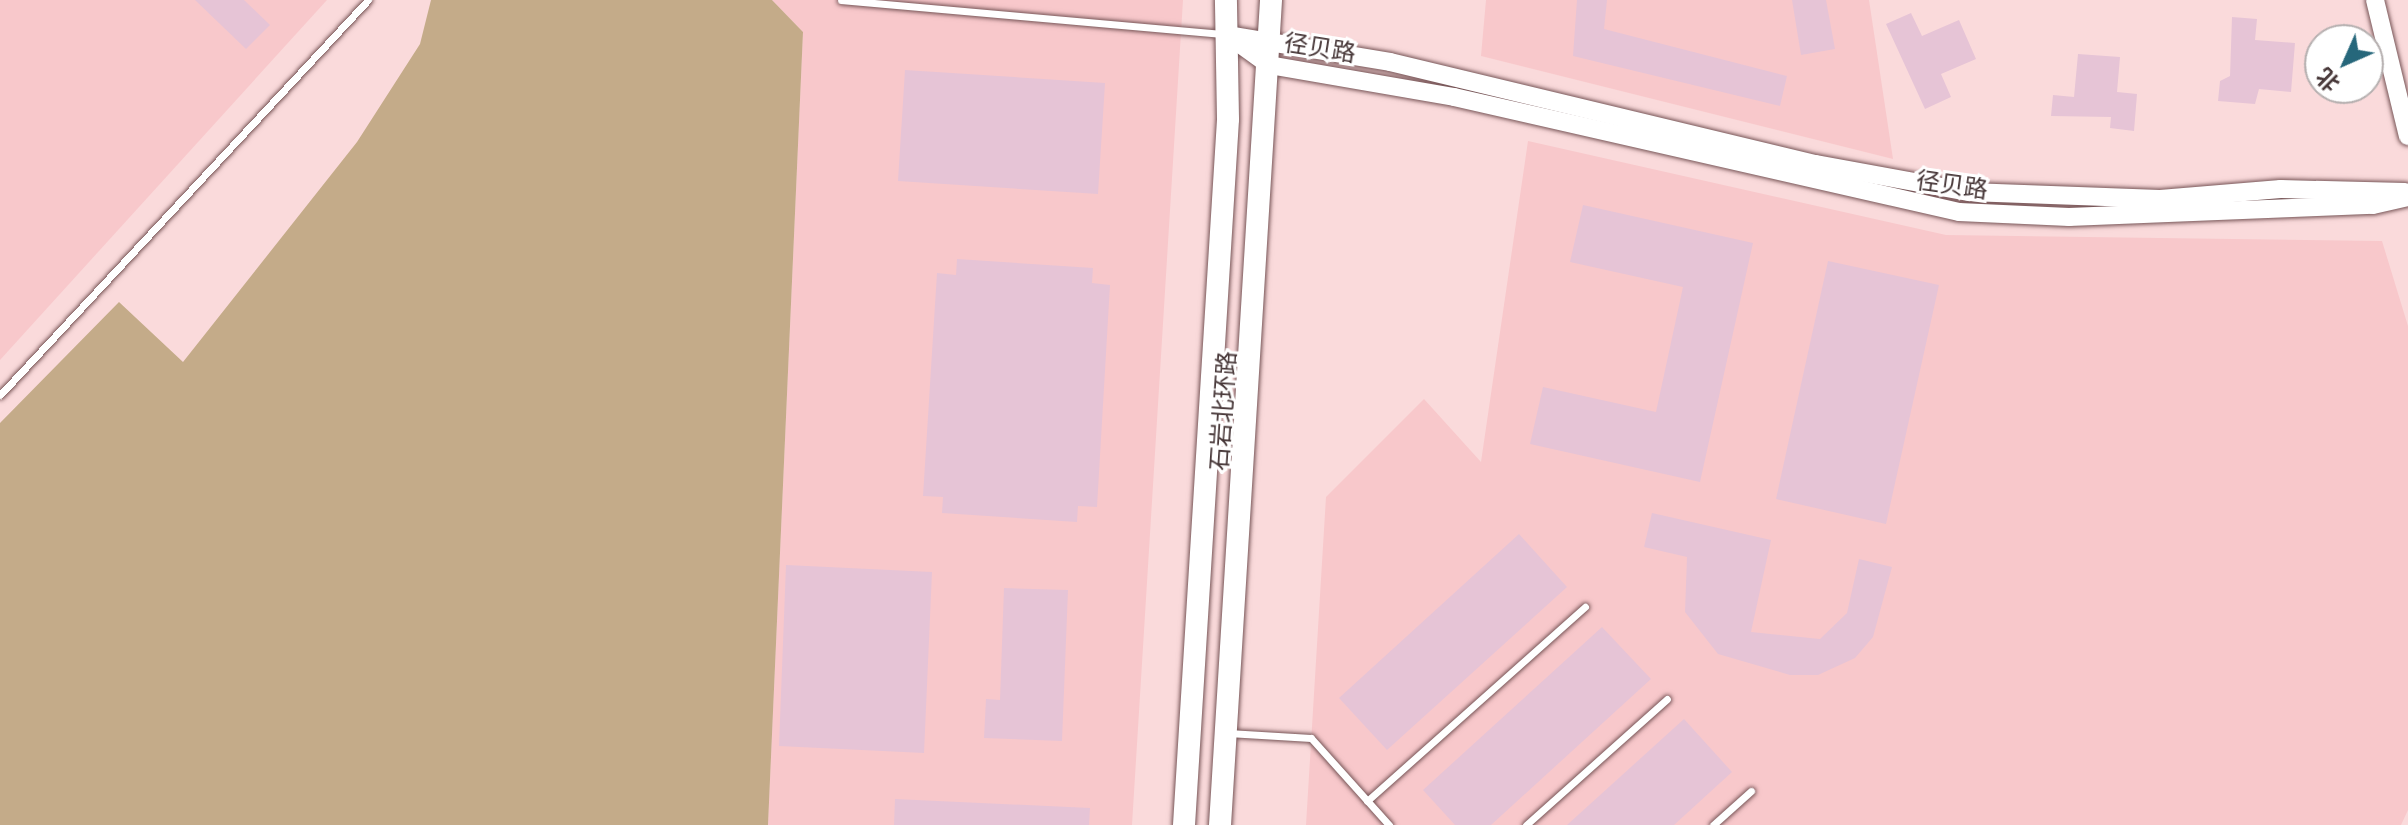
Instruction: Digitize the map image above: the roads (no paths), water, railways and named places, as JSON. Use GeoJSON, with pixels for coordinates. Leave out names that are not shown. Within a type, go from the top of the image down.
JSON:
{"type":"FeatureCollection","features":[{"type":"Feature","properties":{"kind":"main road","name":"石岩北环路"},"geometry":{"type":"LineString","coordinates":[[1184,825],[1213,408],[1226,0]]}},
{"type":"Feature","properties":{"kind":"main road","name":"石岩北环路"},"geometry":{"type":"LineString","coordinates":[[1220,825],[1271,0]]}},
{"type":"Feature","properties":{"kind":"street"},"geometry":{"type":"LineString","coordinates":[[2375,0],[2408,136]]}},
{"type":"Feature","properties":{"kind":"street","name":"径贝路"},"geometry":{"type":"LineString","coordinates":[[1226,34],[1269,54],[1959,212],[2069,217],[2373,205],[2408,195]]}},
{"type":"Feature","properties":{"kind":"lane"},"geometry":{"type":"LineString","coordinates":[[0,395],[368,0]]}},
{"type":"Feature","properties":{"kind":"lane"},"geometry":{"type":"LineString","coordinates":[[841,0],[1226,34]]}},
{"type":"Feature","properties":{"kind":"lane"},"geometry":{"type":"LineString","coordinates":[[1367,801],[1585,607]]}},
{"type":"Feature","properties":{"kind":"lane"},"geometry":{"type":"LineString","coordinates":[[1526,825],[1667,699]]}},
{"type":"Feature","properties":{"kind":"lane"},"geometry":{"type":"LineString","coordinates":[[1226,733],[1311,738],[1389,825]]}},
{"type":"Feature","properties":{"kind":"lane"},"geometry":{"type":"LineString","coordinates":[[1713,825],[1751,791]]}}]}
